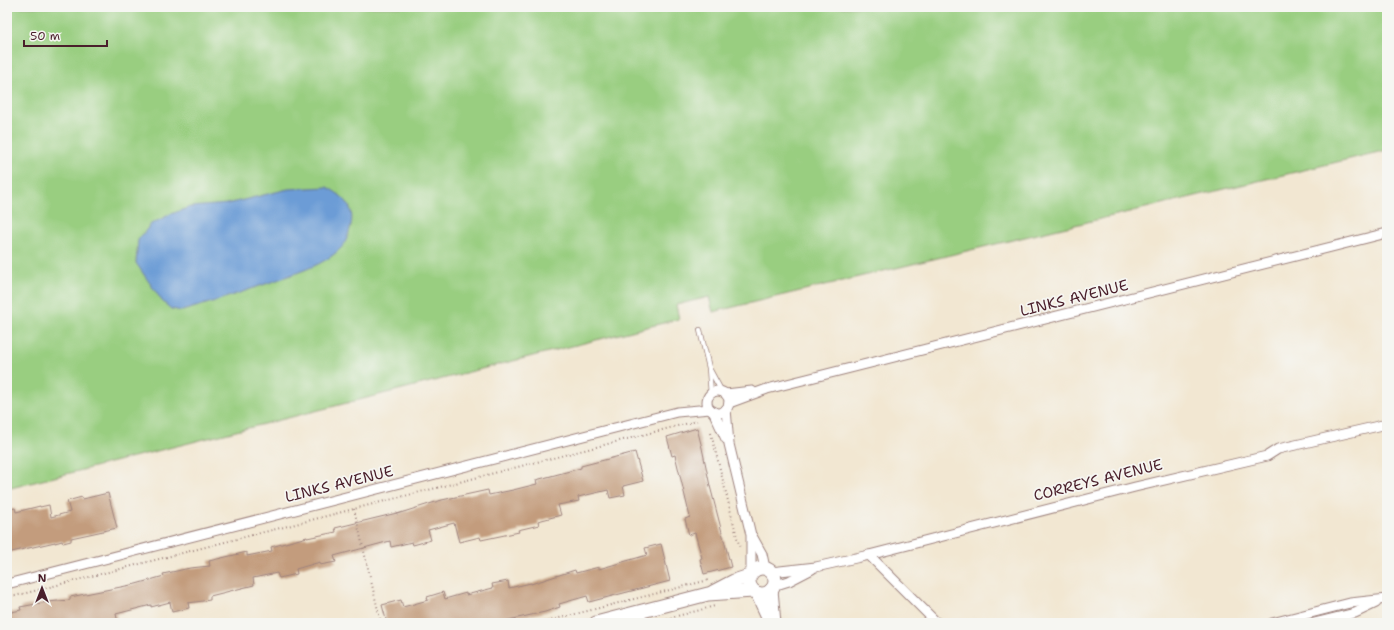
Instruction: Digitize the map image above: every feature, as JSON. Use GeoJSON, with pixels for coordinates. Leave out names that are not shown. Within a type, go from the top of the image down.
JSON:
{"type":"FeatureCollection","features":[{"type":"Feature","properties":{"kind":"street","name":"LINKS AVENUE"},"geometry":{"type":"LineString","coordinates":[[726,400],[1387,233]]}},
{"type":"Feature","properties":{"kind":"street"},"geometry":{"type":"LineString","coordinates":[[729,444],[708,406],[709,396],[716,391],[726,400],[729,444],[751,535],[749,584],[772,623]]}},
{"type":"Feature","properties":{"kind":"street","name":"LINKS AVENUE"},"geometry":{"type":"LineString","coordinates":[[677,412],[709,396]]}},
{"type":"Feature","properties":{"kind":"street"},"geometry":{"type":"LineString","coordinates":[[711,410],[720,412],[726,400]]}},
{"type":"Feature","properties":{"kind":"street","name":"LINKS AVENUE"},"geometry":{"type":"LineString","coordinates":[[7,584],[677,412],[711,410]]}},
{"type":"Feature","properties":{"kind":"street","name":"CORREYS AVENUE"},"geometry":{"type":"LineString","coordinates":[[768,570],[816,567],[1135,487],[1267,456],[1278,449],[1387,424]]}},
{"type":"Feature","properties":{"kind":"street"},"geometry":{"type":"LineString","coordinates":[[751,535],[774,579],[772,588],[772,623]]}},
{"type":"Feature","properties":{"kind":"street"},"geometry":{"type":"LineString","coordinates":[[869,554],[937,623]]}},
{"type":"Feature","properties":{"kind":"street","name":"CORREYS AVENUE"},"geometry":{"type":"LineString","coordinates":[[772,588],[816,567]]}},
{"type":"Feature","properties":{"kind":"street"},"geometry":{"type":"LineString","coordinates":[[596,623],[708,594],[750,575],[758,568],[768,570]]}},
{"type":"Feature","properties":{"kind":"street"},"geometry":{"type":"LineString","coordinates":[[708,594],[764,593],[772,588]]}},
{"type":"Feature","properties":{"kind":"street"},"geometry":{"type":"LineString","coordinates":[[1272,623],[1350,603],[1386,599]]}},
{"type":"Feature","properties":{"kind":"street"},"geometry":{"type":"LineString","coordinates":[[1314,623],[1354,613],[1386,599]]}},
{"type":"Feature","properties":{"kind":"lane"},"geometry":{"type":"LineString","coordinates":[[700,330],[709,368],[709,396]]}},
{"type":"Feature","properties":{"kind":"lane"},"geometry":{"type":"LineString","coordinates":[[709,368],[726,400]]}},
{"type":"Feature","properties":{"kind":"path"},"geometry":{"type":"LineString","coordinates":[[7,598],[700,420]]}},
{"type":"Feature","properties":{"kind":"path"},"geometry":{"type":"LineString","coordinates":[[710,426],[741,552]]}},
{"type":"Feature","properties":{"kind":"path"},"geometry":{"type":"LineString","coordinates":[[354,509],[381,623]]}},
{"type":"Feature","properties":{"kind":"path"},"geometry":{"type":"LineString","coordinates":[[540,623],[715,578]]}},
{"type":"Feature","properties":{"kind":"path"},"geometry":{"type":"LineString","coordinates":[[651,623],[719,605]]}},
{"type":"Feature","properties":{"kind":"green space"},"geometry":{"type":"Polygon","coordinates":[[[7,7],[1387,7],[1387,150],[713,312],[709,297],[676,305],[679,319],[7,489],[7,7]]]}},
{"type":"Feature","properties":{"kind":"water"},"geometry":{"type":"Polygon","coordinates":[[[327,187],[338,194],[346,202],[351,212],[351,225],[346,241],[334,255],[304,270],[231,296],[182,311],[171,309],[162,301],[136,263],[138,240],[151,224],[171,214],[190,207],[227,204],[288,189],[327,187]]]}},
{"type":"Feature","properties":{"kind":"building"},"geometry":{"type":"Polygon","coordinates":[[[697,428],[731,567],[704,574],[700,559],[702,558],[695,533],[689,535],[685,519],[690,517],[675,455],[672,456],[667,437],[697,428]]]}},
{"type":"Feature","properties":{"kind":"building"},"geometry":{"type":"Polygon","coordinates":[[[635,452],[643,481],[623,486],[625,495],[610,498],[608,490],[578,497],[579,501],[558,505],[561,515],[538,521],[539,525],[518,530],[519,532],[481,540],[480,537],[459,542],[454,523],[428,530],[431,540],[413,545],[412,542],[391,547],[390,541],[334,556],[336,562],[320,565],[320,562],[296,569],[297,574],[279,578],[277,573],[253,578],[254,585],[210,596],[210,600],[188,603],[189,608],[172,612],[170,602],[116,614],[118,623],[7,623],[7,613],[21,610],[20,607],[47,602],[70,600],[70,597],[136,584],[164,576],[163,574],[190,568],[210,566],[209,561],[247,552],[247,556],[272,551],[271,547],[307,537],[336,532],[335,528],[397,514],[442,500],[488,490],[489,495],[537,484],[536,480],[581,468],[581,466],[635,452]]]}},
{"type":"Feature","properties":{"kind":"building"},"geometry":{"type":"Polygon","coordinates":[[[108,493],[117,528],[71,538],[71,541],[63,543],[62,541],[55,542],[7,553],[7,510],[15,508],[16,512],[49,505],[51,517],[70,512],[67,501],[108,493]]]}},
{"type":"Feature","properties":{"kind":"building"},"geometry":{"type":"Polygon","coordinates":[[[661,544],[670,581],[589,602],[587,596],[559,604],[560,607],[545,612],[495,623],[387,623],[382,605],[401,600],[403,607],[428,600],[427,597],[443,592],[445,599],[466,593],[466,595],[493,588],[492,584],[508,581],[509,588],[531,584],[575,570],[576,573],[599,567],[599,569],[647,555],[645,548],[661,544]]]}}]}
